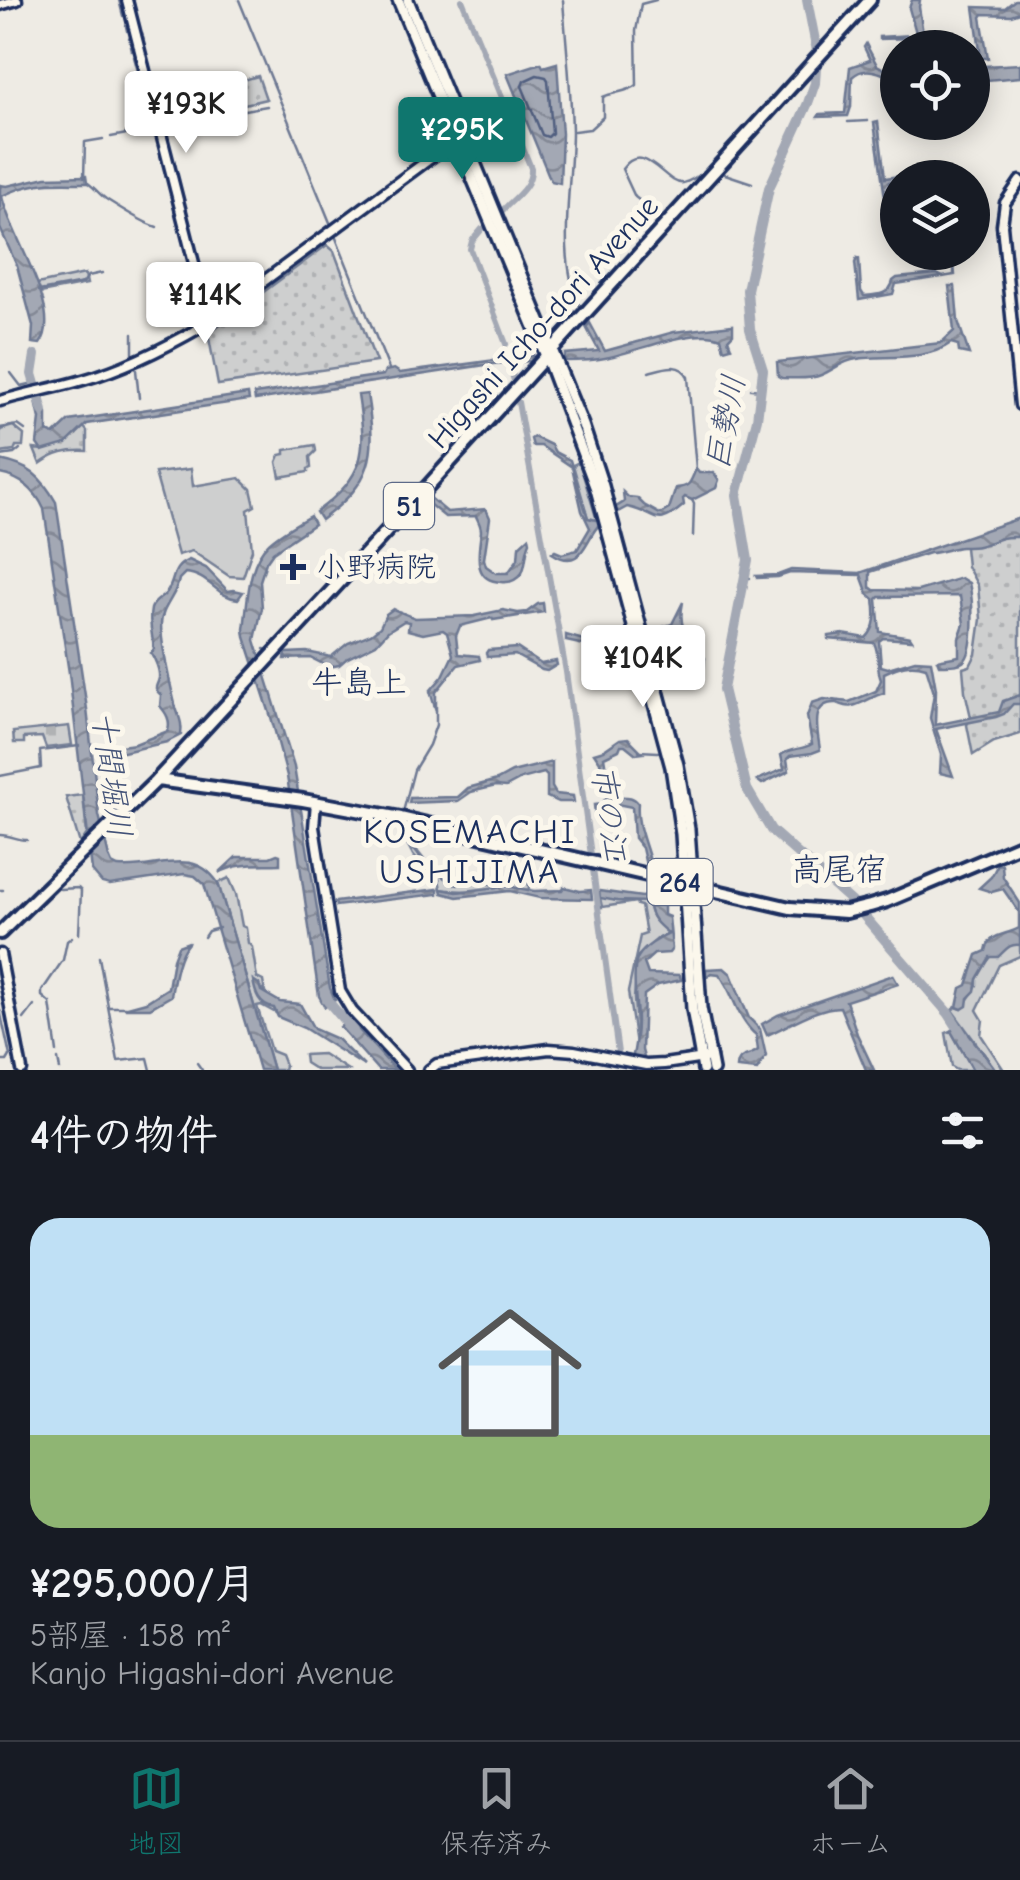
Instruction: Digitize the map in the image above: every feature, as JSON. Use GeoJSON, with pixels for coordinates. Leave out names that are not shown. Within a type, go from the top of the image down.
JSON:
{"type":"FeatureCollection","features":[{"type":"Feature","properties":{"kind":"main road"},"geometry":{"type":"LineString","coordinates":[[398,0],[460,137]]}},
{"type":"Feature","properties":{"kind":"main road"},"geometry":{"type":"LineString","coordinates":[[408,0],[548,353],[592,451],[686,806],[705,1062],[713,1070]]}},
{"type":"Feature","properties":{"kind":"main road","name":"Higashi Icho-dori Avenue"},"geometry":{"type":"LineString","coordinates":[[0,933],[157,780],[870,0]]}},
{"type":"Feature","properties":{"kind":"main road","name":"264"},"geometry":{"type":"LineString","coordinates":[[157,780],[401,818],[790,908],[850,911],[866,907],[1020,845]]}},
{"type":"Feature","properties":{"kind":"street"},"geometry":{"type":"LineString","coordinates":[[0,4],[17,0]]}},
{"type":"Feature","properties":{"kind":"street"},"geometry":{"type":"LineString","coordinates":[[127,0],[209,322]]}},
{"type":"Feature","properties":{"kind":"street"},"geometry":{"type":"LineString","coordinates":[[0,401],[84,380],[139,360],[209,322],[500,107]]}},
{"type":"Feature","properties":{"kind":"street"},"geometry":{"type":"LineString","coordinates":[[1020,181],[1008,196],[1002,225],[1020,405]]}},
{"type":"Feature","properties":{"kind":"street"},"geometry":{"type":"LineString","coordinates":[[316,802],[314,827],[340,991],[352,1010],[407,1070]]}},
{"type":"Feature","properties":{"kind":"street"},"geometry":{"type":"LineString","coordinates":[[0,954],[22,1070]]}},
{"type":"Feature","properties":{"kind":"street"},"geometry":{"type":"LineString","coordinates":[[429,1070],[437,1064],[549,1049],[646,1064],[705,1062]]}},
{"type":"Feature","properties":{"kind":"green space"},"geometry":{"type":"Polygon","coordinates":[[[258,76],[266,99],[236,106],[229,84],[258,76]]]}},
{"type":"Feature","properties":{"kind":"green space"},"geometry":{"type":"Polygon","coordinates":[[[327,245],[334,251],[376,362],[218,385],[208,333],[327,245]]]}},
{"type":"Feature","properties":{"kind":"green space"},"geometry":{"type":"Polygon","coordinates":[[[85,274],[87,284],[40,293],[37,284],[85,274]]]}},
{"type":"Feature","properties":{"kind":"green space"},"geometry":{"type":"Polygon","coordinates":[[[13,426],[24,435],[23,446],[0,453],[0,430],[13,426]]]}},
{"type":"Feature","properties":{"kind":"green space"},"geometry":{"type":"Polygon","coordinates":[[[83,426],[87,431],[87,451],[62,453],[40,464],[34,449],[42,450],[83,426]]]}},
{"type":"Feature","properties":{"kind":"green space"},"geometry":{"type":"Polygon","coordinates":[[[315,445],[308,472],[280,477],[277,462],[285,450],[315,445]]]}},
{"type":"Feature","properties":{"kind":"green space"},"geometry":{"type":"Polygon","coordinates":[[[579,462],[597,520],[588,518],[573,465],[579,462]]]}},
{"type":"Feature","properties":{"kind":"green space"},"geometry":{"type":"Polygon","coordinates":[[[191,469],[193,486],[240,478],[251,489],[255,506],[248,510],[252,550],[243,577],[229,576],[192,551],[178,555],[155,473],[191,469]]]}},
{"type":"Feature","properties":{"kind":"green space"},"geometry":{"type":"Polygon","coordinates":[[[1020,518],[1020,734],[994,742],[973,755],[963,668],[970,666],[976,654],[981,619],[978,586],[967,566],[964,538],[1020,518]]]}},
{"type":"Feature","properties":{"kind":"green space"},"geometry":{"type":"Polygon","coordinates":[[[69,726],[72,745],[46,748],[42,737],[14,743],[13,732],[69,726]]]}},
{"type":"Feature","properties":{"kind":"green space"},"geometry":{"type":"Polygon","coordinates":[[[83,795],[87,834],[80,844],[66,797],[83,795]]]}},
{"type":"Feature","properties":{"kind":"green space"},"geometry":{"type":"Polygon","coordinates":[[[398,826],[404,826],[430,866],[454,883],[461,879],[502,884],[515,882],[515,875],[528,875],[529,890],[441,889],[439,879],[413,855],[398,826]]]}},
{"type":"Feature","properties":{"kind":"green space"},"geometry":{"type":"Polygon","coordinates":[[[229,878],[252,947],[257,978],[263,981],[265,993],[253,981],[276,1013],[257,1006],[271,1051],[281,1055],[284,1070],[273,1070],[218,883],[229,878]]]}},
{"type":"Feature","properties":{"kind":"green space"},"geometry":{"type":"Polygon","coordinates":[[[600,898],[649,902],[652,917],[669,933],[638,956],[634,998],[637,1042],[632,1060],[636,1044],[628,992],[640,936],[646,934],[641,906],[636,902],[602,907],[600,898]]]}},
{"type":"Feature","properties":{"kind":"green space"},"geometry":{"type":"Polygon","coordinates":[[[1013,944],[1020,945],[1020,956],[999,965],[977,1010],[983,1020],[981,1035],[1004,1070],[996,1070],[952,1010],[962,1009],[991,957],[1013,944]]]}},
{"type":"Feature","properties":{"kind":"green space"},"geometry":{"type":"Polygon","coordinates":[[[951,1031],[973,1070],[952,1067],[946,1033],[951,1031]]]}},
{"type":"Feature","properties":{"kind":"green space"},"geometry":{"type":"Polygon","coordinates":[[[323,1054],[348,1070],[316,1070],[305,1063],[304,1055],[323,1054]]]}},
{"type":"Feature","properties":{"kind":"water"},"geometry":{"type":"Polygon","coordinates":[[[912,0],[920,0],[922,30],[915,30],[909,8],[912,0]]]}},
{"type":"Feature","properties":{"kind":"water"},"geometry":{"type":"Polygon","coordinates":[[[1020,0],[1020,12],[983,14],[983,30],[977,30],[974,7],[1005,8],[1020,0]]]}},
{"type":"Feature","properties":{"kind":"water"},"geometry":{"type":"Polygon","coordinates":[[[866,44],[880,73],[863,71],[852,77],[848,116],[818,117],[845,113],[850,67],[870,60],[866,44]]]}},
{"type":"Feature","properties":{"kind":"water"},"geometry":{"type":"Polygon","coordinates":[[[541,63],[543,67],[557,63],[562,134],[560,183],[551,181],[507,74],[541,63]]]}},
{"type":"Feature","properties":{"kind":"water"},"geometry":{"type":"Polygon","coordinates":[[[1020,64],[1020,77],[990,80],[990,66],[1020,64]]]}},
{"type":"Feature","properties":{"kind":"water"},"geometry":{"type":"Polygon","coordinates":[[[878,122],[880,164],[874,123],[878,122]]]}},
{"type":"Feature","properties":{"kind":"water"},"geometry":{"type":"Polygon","coordinates":[[[86,176],[87,183],[34,185],[2,196],[41,292],[46,330],[40,344],[32,343],[33,326],[17,266],[0,228],[0,185],[46,177],[86,176]]]}},
{"type":"Feature","properties":{"kind":"water"},"geometry":{"type":"Polygon","coordinates":[[[857,258],[864,296],[886,292],[897,278],[937,274],[943,277],[896,284],[893,294],[859,300],[857,258]]]}},
{"type":"Feature","properties":{"kind":"water"},"geometry":{"type":"Polygon","coordinates":[[[949,286],[955,286],[958,321],[969,354],[959,352],[958,345],[951,343],[930,353],[852,360],[812,378],[778,376],[777,362],[941,343],[954,331],[949,286]]]}},
{"type":"Feature","properties":{"kind":"water"},"geometry":{"type":"Polygon","coordinates":[[[590,323],[605,351],[674,332],[733,325],[733,334],[728,339],[731,347],[724,349],[721,338],[696,335],[600,359],[565,361],[565,354],[599,351],[586,327],[590,323]]]}},
{"type":"Feature","properties":{"kind":"water"},"geometry":{"type":"Polygon","coordinates":[[[533,355],[531,361],[255,400],[254,394],[383,375],[394,369],[400,373],[533,355]]]}},
{"type":"Feature","properties":{"kind":"water"},"geometry":{"type":"Polygon","coordinates":[[[248,394],[249,400],[87,424],[66,444],[42,451],[37,444],[40,419],[36,401],[41,399],[47,414],[47,432],[54,435],[69,421],[248,394]]]}},
{"type":"Feature","properties":{"kind":"water"},"geometry":{"type":"Polygon","coordinates":[[[367,394],[371,434],[368,466],[352,493],[321,520],[316,512],[345,486],[359,461],[362,433],[358,395],[367,394]]]}},
{"type":"Feature","properties":{"kind":"water"},"geometry":{"type":"Polygon","coordinates":[[[534,437],[570,460],[588,518],[595,520],[624,502],[623,492],[660,514],[669,509],[676,488],[687,485],[696,469],[699,473],[714,473],[719,480],[716,488],[692,500],[685,497],[684,505],[661,519],[627,507],[599,525],[576,557],[562,558],[552,553],[577,550],[590,528],[572,467],[541,446],[533,446],[534,437]]]}},
{"type":"Feature","properties":{"kind":"water"},"geometry":{"type":"Polygon","coordinates":[[[0,460],[34,474],[56,502],[99,815],[112,864],[132,867],[185,862],[208,872],[218,883],[273,1070],[259,1070],[204,884],[195,876],[184,874],[110,885],[102,883],[92,871],[69,673],[44,509],[27,486],[0,474],[0,460]]]}},
{"type":"Feature","properties":{"kind":"water"},"geometry":{"type":"Polygon","coordinates":[[[429,497],[447,512],[486,509],[490,518],[484,559],[486,566],[496,573],[508,573],[518,559],[519,546],[529,537],[522,573],[504,582],[485,576],[479,564],[481,529],[476,516],[445,517],[425,501],[429,497]]]}},
{"type":"Feature","properties":{"kind":"water"},"geometry":{"type":"Polygon","coordinates":[[[310,516],[314,524],[273,552],[266,562],[260,581],[262,608],[255,640],[294,767],[335,1000],[325,1007],[319,996],[287,776],[244,629],[256,561],[278,535],[310,516]]]}},
{"type":"Feature","properties":{"kind":"water"},"geometry":{"type":"Polygon","coordinates":[[[1020,518],[1017,537],[929,553],[870,572],[870,587],[874,590],[918,591],[961,578],[969,583],[972,637],[967,656],[955,665],[939,665],[937,660],[959,656],[964,624],[960,596],[877,599],[880,632],[912,640],[879,641],[881,666],[931,661],[936,689],[935,725],[999,712],[1003,701],[1020,695],[1020,704],[1013,704],[1004,714],[936,729],[953,776],[940,773],[941,755],[930,718],[934,693],[926,667],[910,665],[884,673],[884,693],[852,706],[827,704],[817,720],[820,750],[790,756],[789,771],[762,784],[757,780],[784,769],[781,755],[812,744],[807,716],[812,703],[824,699],[849,702],[876,691],[881,680],[874,643],[829,639],[843,634],[866,638],[872,629],[874,599],[861,575],[756,576],[791,570],[860,573],[1020,518]]]}},
{"type":"Feature","properties":{"kind":"water"},"geometry":{"type":"Polygon","coordinates":[[[189,560],[206,568],[228,591],[243,592],[238,599],[230,597],[201,578],[185,573],[164,612],[162,643],[181,735],[167,742],[98,758],[99,749],[135,744],[168,731],[168,720],[160,706],[161,695],[156,689],[159,675],[151,653],[154,650],[150,614],[167,592],[176,570],[189,560]]]}},
{"type":"Feature","properties":{"kind":"water"},"geometry":{"type":"Polygon","coordinates":[[[683,602],[683,626],[705,658],[704,667],[693,664],[678,642],[670,642],[656,652],[654,647],[663,627],[672,624],[683,602]]]}},
{"type":"Feature","properties":{"kind":"water"},"geometry":{"type":"Polygon","coordinates":[[[543,603],[544,612],[460,626],[456,636],[458,654],[479,656],[480,660],[458,665],[436,692],[436,711],[430,691],[453,655],[443,630],[423,634],[408,630],[409,622],[404,621],[376,644],[339,665],[329,667],[311,658],[285,659],[286,653],[307,652],[331,657],[348,643],[371,634],[393,609],[415,618],[474,616],[503,610],[527,612],[543,603]]]}},
{"type":"Feature","properties":{"kind":"water"},"geometry":{"type":"Polygon","coordinates":[[[566,635],[598,644],[607,655],[630,648],[632,654],[606,659],[593,647],[566,641],[566,635]]]}},
{"type":"Feature","properties":{"kind":"water"},"geometry":{"type":"Polygon","coordinates":[[[517,648],[541,664],[556,661],[557,665],[547,671],[515,655],[487,657],[486,653],[517,648]]]}},
{"type":"Feature","properties":{"kind":"water"},"geometry":{"type":"Polygon","coordinates":[[[628,738],[643,753],[636,754],[621,745],[604,757],[610,795],[632,798],[638,803],[653,896],[664,899],[672,949],[669,953],[654,954],[644,963],[648,974],[680,975],[681,980],[658,985],[644,995],[645,1061],[632,1060],[637,1026],[636,963],[648,946],[669,934],[655,920],[648,902],[600,898],[599,891],[642,897],[652,892],[642,848],[634,838],[632,807],[612,803],[595,814],[594,805],[602,804],[607,797],[600,762],[594,753],[628,738]]]}},
{"type":"Feature","properties":{"kind":"water"},"geometry":{"type":"Polygon","coordinates":[[[552,762],[552,787],[556,794],[573,796],[574,802],[547,797],[544,773],[506,787],[471,792],[458,801],[409,803],[410,798],[458,797],[468,788],[552,762]]]}},
{"type":"Feature","properties":{"kind":"water"},"geometry":{"type":"Polygon","coordinates":[[[277,854],[280,864],[241,866],[219,873],[236,857],[277,854]]]}},
{"type":"Feature","properties":{"kind":"water"},"geometry":{"type":"Polygon","coordinates":[[[998,864],[1020,903],[1020,945],[990,957],[962,1009],[957,1007],[961,988],[967,985],[977,955],[986,951],[994,938],[1019,928],[1019,912],[1003,889],[992,892],[979,888],[998,864]]]}},
{"type":"Feature","properties":{"kind":"water"},"geometry":{"type":"Polygon","coordinates":[[[506,886],[534,891],[564,887],[591,890],[592,899],[540,898],[510,891],[457,897],[442,893],[441,889],[457,892],[506,886]]]}},
{"type":"Feature","properties":{"kind":"water"},"geometry":{"type":"Polygon","coordinates":[[[438,889],[438,894],[336,906],[335,902],[438,889]]]}},
{"type":"Feature","properties":{"kind":"water"},"geometry":{"type":"Polygon","coordinates":[[[189,942],[179,959],[171,996],[150,1008],[124,1008],[146,1002],[168,988],[178,946],[189,942]]]}},
{"type":"Feature","properties":{"kind":"water"},"geometry":{"type":"Polygon","coordinates":[[[724,968],[731,974],[749,1018],[760,1029],[766,1056],[757,1070],[737,1068],[742,1057],[758,1050],[756,1035],[719,974],[706,977],[706,969],[724,968]]]}},
{"type":"Feature","properties":{"kind":"water"},"geometry":{"type":"Polygon","coordinates":[[[893,975],[898,984],[846,1001],[874,1070],[866,1070],[840,1007],[812,1013],[767,1035],[762,1024],[778,1015],[893,975]]]}},
{"type":"Feature","properties":{"kind":"water"},"geometry":{"type":"Polygon","coordinates":[[[253,980],[261,991],[280,1002],[300,1004],[314,1029],[337,1039],[364,1066],[304,1028],[278,1017],[274,1008],[259,998],[253,980]]]}},
{"type":"Feature","properties":{"kind":"water"},"geometry":{"type":"Polygon","coordinates":[[[349,1019],[395,1070],[378,1070],[340,1027],[349,1019]]]}},
{"type":"Feature","properties":{"kind":"water"},"geometry":{"type":"Polygon","coordinates":[[[961,1024],[996,1070],[973,1070],[951,1031],[961,1024]]]}},
{"type":"Feature","properties":{"kind":"waterway"},"geometry":{"type":"LineString","coordinates":[[119,0],[123,16]]}},
{"type":"Feature","properties":{"kind":"waterway"},"geometry":{"type":"LineString","coordinates":[[239,0],[331,225]]}},
{"type":"Feature","properties":{"kind":"waterway","name":"市の江"},"geometry":{"type":"LineString","coordinates":[[462,0],[531,168],[526,186],[503,210]]}},
{"type":"Feature","properties":{"kind":"waterway"},"geometry":{"type":"LineString","coordinates":[[563,0],[572,131],[567,244],[580,307]]}},
{"type":"Feature","properties":{"kind":"waterway"},"geometry":{"type":"LineString","coordinates":[[574,131],[590,129],[603,117],[603,97],[637,85],[636,31],[641,4],[656,0]]}},
{"type":"Feature","properties":{"kind":"waterway","name":"巨勢川"},"geometry":{"type":"LineString","coordinates":[[807,0],[817,51],[815,83],[769,188],[747,290],[750,329],[763,370],[757,419],[737,495],[748,560],[723,689],[747,789],[771,830],[852,902],[949,1014],[963,1036]]}},
{"type":"Feature","properties":{"kind":"waterway"},"geometry":{"type":"LineString","coordinates":[[126,26],[127,31]]}},
{"type":"Feature","properties":{"kind":"waterway"},"geometry":{"type":"LineString","coordinates":[[129,38],[132,51]]}},
{"type":"Feature","properties":{"kind":"waterway"},"geometry":{"type":"LineString","coordinates":[[134,57],[139,75]]}},
{"type":"Feature","properties":{"kind":"waterway"},"geometry":{"type":"LineString","coordinates":[[141,81],[143,90]]}},
{"type":"Feature","properties":{"kind":"waterway"},"geometry":{"type":"LineString","coordinates":[[145,95],[147,102]]}},
{"type":"Feature","properties":{"kind":"waterway"},"geometry":{"type":"LineString","coordinates":[[239,111],[267,106]]}},
{"type":"Feature","properties":{"kind":"waterway"},"geometry":{"type":"LineString","coordinates":[[204,119],[233,113]]}},
{"type":"Feature","properties":{"kind":"waterway"},"geometry":{"type":"LineString","coordinates":[[150,114],[152,121]]}},
{"type":"Feature","properties":{"kind":"waterway"},"geometry":{"type":"LineString","coordinates":[[165,128],[197,120]]}},
{"type":"Feature","properties":{"kind":"waterway"},"geometry":{"type":"LineString","coordinates":[[848,122],[868,121]]}},
{"type":"Feature","properties":{"kind":"waterway"},"geometry":{"type":"LineString","coordinates":[[111,137],[153,129]]}},
{"type":"Feature","properties":{"kind":"waterway"},"geometry":{"type":"LineString","coordinates":[[84,178],[85,142],[103,139]]}},
{"type":"Feature","properties":{"kind":"waterway"},"geometry":{"type":"LineString","coordinates":[[652,210],[635,197],[622,169],[630,161],[646,161],[683,183],[711,166]]}},
{"type":"Feature","properties":{"kind":"waterway"},"geometry":{"type":"LineString","coordinates":[[722,173],[752,183]]}},
{"type":"Feature","properties":{"kind":"waterway"},"geometry":{"type":"LineString","coordinates":[[88,183],[106,199],[157,227]]}},
{"type":"Feature","properties":{"kind":"waterway","name":"市の江"},"geometry":{"type":"LineString","coordinates":[[482,229],[470,249],[506,344]]}},
{"type":"Feature","properties":{"kind":"waterway"},"geometry":{"type":"LineString","coordinates":[[334,233],[389,369]]}},
{"type":"Feature","properties":{"kind":"waterway"},"geometry":{"type":"LineString","coordinates":[[39,291],[83,283],[88,276],[102,273]]}},
{"type":"Feature","properties":{"kind":"waterway"},"geometry":{"type":"LineString","coordinates":[[133,334],[133,353]]}},
{"type":"Feature","properties":{"kind":"waterway"},"geometry":{"type":"LineString","coordinates":[[35,355],[32,374],[43,411]]}},
{"type":"Feature","properties":{"kind":"waterway"},"geometry":{"type":"LineString","coordinates":[[649,372],[676,367],[688,377],[696,469]]}},
{"type":"Feature","properties":{"kind":"waterway"},"geometry":{"type":"LineString","coordinates":[[136,370],[139,398]]}},
{"type":"Feature","properties":{"kind":"waterway","name":"市の江"},"geometry":{"type":"LineString","coordinates":[[512,371],[513,378]]}},
{"type":"Feature","properties":{"kind":"waterway"},"geometry":{"type":"LineString","coordinates":[[11,373],[21,386],[34,383]]}},
{"type":"Feature","properties":{"kind":"waterway"},"geometry":{"type":"LineString","coordinates":[[751,389],[761,390]]}},
{"type":"Feature","properties":{"kind":"waterway","name":"市の江"},"geometry":{"type":"LineString","coordinates":[[518,402],[566,672],[618,1053]]}},
{"type":"Feature","properties":{"kind":"waterway"},"geometry":{"type":"LineString","coordinates":[[0,428],[18,425],[25,430]]}},
{"type":"Feature","properties":{"kind":"waterway"},"geometry":{"type":"LineString","coordinates":[[0,456],[20,449]]}},
{"type":"Feature","properties":{"kind":"waterway"},"geometry":{"type":"LineString","coordinates":[[692,500],[693,536]]}},
{"type":"Feature","properties":{"kind":"waterway","name":"巨勢川"},"geometry":{"type":"LineString","coordinates":[[744,578],[750,578]]}},
{"type":"Feature","properties":{"kind":"waterway"},"geometry":{"type":"LineString","coordinates":[[264,649],[268,650]]}},
{"type":"Feature","properties":{"kind":"waterway"},"geometry":{"type":"LineString","coordinates":[[403,812],[414,770],[436,725],[436,711]]}},
{"type":"Feature","properties":{"kind":"waterway","name":"十間堀川"},"geometry":{"type":"LineString","coordinates":[[0,776],[41,768],[40,751],[79,746]]}},
{"type":"Feature","properties":{"kind":"waterway"},"geometry":{"type":"LineString","coordinates":[[639,751],[658,752]]}},
{"type":"Feature","properties":{"kind":"waterway"},"geometry":{"type":"LineString","coordinates":[[403,826],[420,857],[458,885]]}},
{"type":"Feature","properties":{"kind":"waterway"},"geometry":{"type":"LineString","coordinates":[[0,835],[27,840]]}},
{"type":"Feature","properties":{"kind":"waterway"},"geometry":{"type":"LineString","coordinates":[[323,859],[325,870]]}},
{"type":"Feature","properties":{"kind":"waterway"},"geometry":{"type":"LineString","coordinates":[[60,889],[81,891],[79,934]]}},
{"type":"Feature","properties":{"kind":"waterway"},"geometry":{"type":"LineString","coordinates":[[204,937],[208,931],[219,928]]}},
{"type":"Feature","properties":{"kind":"waterway"},"geometry":{"type":"LineString","coordinates":[[57,1052],[50,1003],[42,991],[63,960],[67,941],[72,937]]}},
{"type":"Feature","properties":{"kind":"waterway"},"geometry":{"type":"LineString","coordinates":[[99,957],[118,1061],[148,1058],[151,1070]]}},
{"type":"Feature","properties":{"kind":"waterway"},"geometry":{"type":"LineString","coordinates":[[325,993],[353,1031]]}},
{"type":"Feature","properties":{"kind":"waterway"},"geometry":{"type":"LineString","coordinates":[[24,1019],[34,1006]]}},
{"type":"Feature","properties":{"kind":"waterway"},"geometry":{"type":"LineString","coordinates":[[109,1007],[126,1007]]}},
{"type":"Feature","properties":{"kind":"waterway"},"geometry":{"type":"LineString","coordinates":[[0,1010],[10,1056],[3,1061]]}},
{"type":"Feature","properties":{"kind":"waterway"},"geometry":{"type":"LineString","coordinates":[[58,1059],[60,1070]]}},
{"type":"Feature","properties":{"kind":"waterway"},"geometry":{"type":"LineString","coordinates":[[197,1063],[202,1070]]}},
{"type":"Feature","properties":{"kind":"place","name":"小野病院"},"geometry":{"type":"Point","coordinates":[293,567]}},
{"type":"Feature","properties":{"kind":"district","name":"牛島上"},"geometry":{"type":"Point","coordinates":[359,682]}},
{"type":"Feature","properties":{"kind":"district","name":"KOSEMACHI USHIJIMA"},"geometry":{"type":"Point","coordinates":[470,851]}},
{"type":"Feature","properties":{"kind":"district","name":"高尾宿"},"geometry":{"type":"Point","coordinates":[839,869]}}]}
